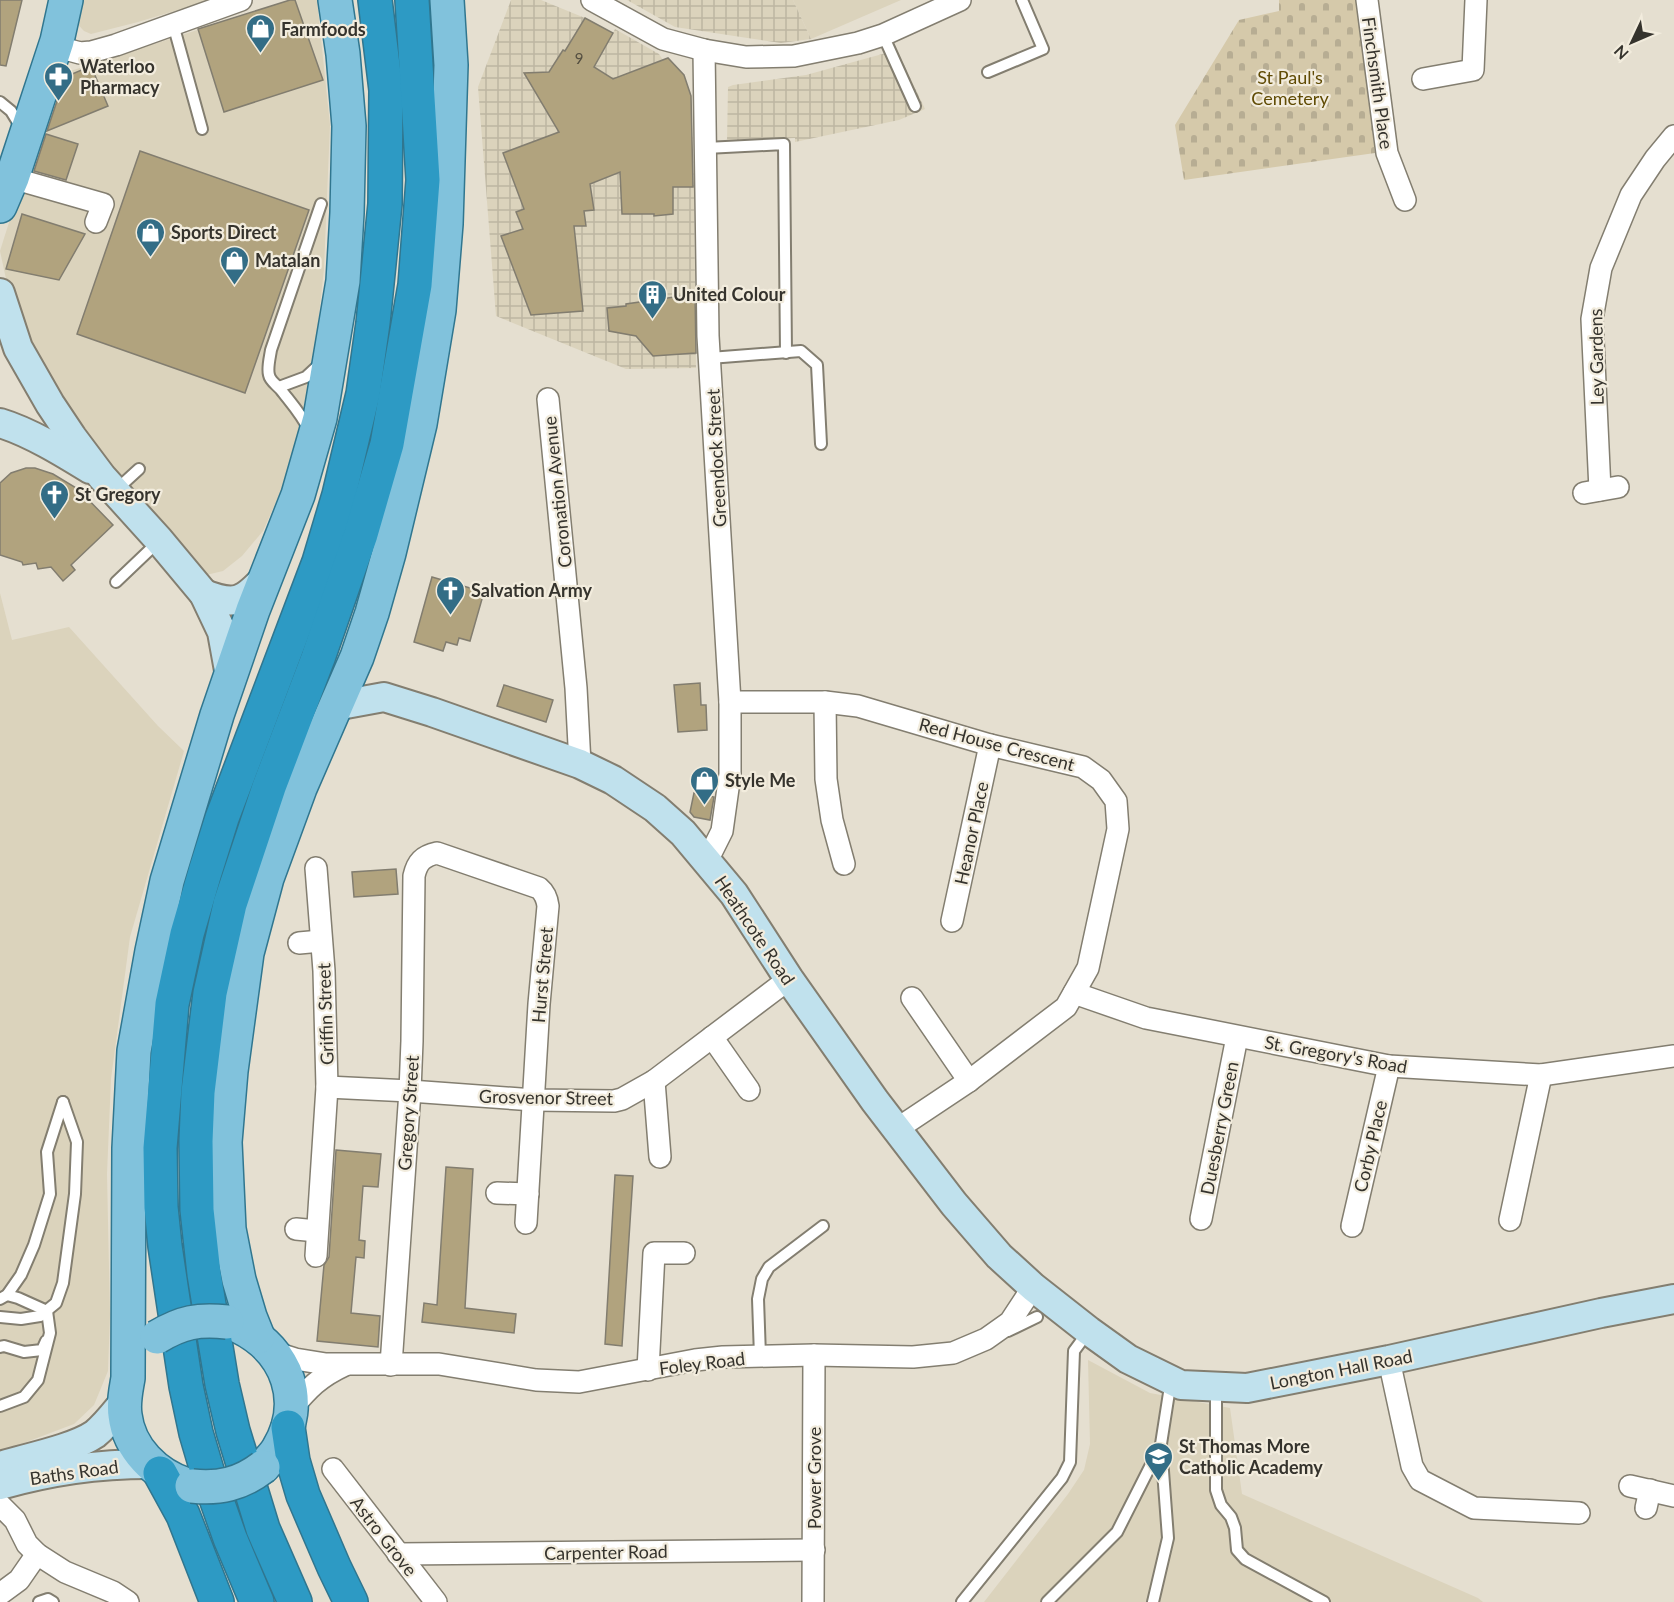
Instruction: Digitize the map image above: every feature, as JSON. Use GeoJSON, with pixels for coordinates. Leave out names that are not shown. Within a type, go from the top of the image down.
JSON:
{"type":"FeatureCollection","features":[{"type":"Feature","properties":{"kind":"highway"},"geometry":{"type":"LineString","coordinates":[[256,1602],[230,1538],[212,1484],[196,1433],[186,1386],[165,1246],[161,1207],[160,1148],[172,1004],[187,934],[222,818],[319,562],[339,495],[363,394],[374,323],[385,204],[386,90],[375,0]]}},
{"type":"Feature","properties":{"kind":"highway"},"geometry":{"type":"LineString","coordinates":[[296,1602],[263,1529],[232,1431],[222,1384],[204,1274],[197,1210],[198,1092],[210,993],[230,904],[269,787],[318,658],[361,534],[387,444],[415,285],[423,180],[412,0]]}},
{"type":"Feature","properties":{"kind":"highway"},"geometry":{"type":"LineString","coordinates":[[290,1418],[293,1461],[303,1495],[351,1602]]}},
{"type":"Feature","properties":{"kind":"highway"},"geometry":{"type":"LineString","coordinates":[[155,1468],[183,1515],[217,1602]]}},
{"type":"Feature","properties":{"kind":"main road"},"geometry":{"type":"LineString","coordinates":[[6,192],[57,41],[66,0]]}},
{"type":"Feature","properties":{"kind":"main road"},"geometry":{"type":"LineString","coordinates":[[335,0],[343,54],[349,126],[347,213],[344,281],[320,418],[298,495],[230,676],[167,881],[134,1051],[129,1148],[125,1417],[140,1454],[155,1468],[174,1481],[206,1488],[240,1481],[263,1467],[277,1451],[290,1418],[290,1388],[285,1371],[250,1317],[239,1280],[229,1229],[225,1142],[231,1071],[248,953],[267,878],[300,788],[357,657],[372,613],[420,424],[440,310],[446,224],[451,6]]}},
{"type":"Feature","properties":{"kind":"main road"},"geometry":{"type":"LineString","coordinates":[[126,1390],[135,1362],[144,1349],[157,1337],[186,1323],[204,1320],[227,1322],[241,1327],[266,1344]]}},
{"type":"Feature","properties":{"kind":"street"},"geometry":{"type":"LineString","coordinates":[[57,41],[69,50],[80,53],[91,52],[241,0]]}},
{"type":"Feature","properties":{"kind":"street"},"geometry":{"type":"LineString","coordinates":[[600,2],[663,39],[704,50],[746,57],[794,56],[858,44],[960,0]]}},
{"type":"Feature","properties":{"kind":"street","name":"Finchsmith Place"},"geometry":{"type":"LineString","coordinates":[[1367,0],[1387,153],[1405,200]]}},
{"type":"Feature","properties":{"kind":"street"},"geometry":{"type":"LineString","coordinates":[[1423,79],[1473,70],[1476,0]]}},
{"type":"Feature","properties":{"kind":"street","name":"Greendock Street"},"geometry":{"type":"LineString","coordinates":[[704,50],[708,336],[730,702],[729,774],[722,831],[707,861]]}},
{"type":"Feature","properties":{"kind":"street","name":"Ley Gardens"},"geometry":{"type":"LineString","coordinates":[[1601,490],[1592,319],[1601,268],[1631,195],[1655,159],[1674,136]]}},
{"type":"Feature","properties":{"kind":"street"},"geometry":{"type":"LineString","coordinates":[[6,192],[103,204],[96,222]]}},
{"type":"Feature","properties":{"kind":"street"},"geometry":{"type":"LineString","coordinates":[[0,294],[18,348],[72,437],[109,484],[204,594],[222,632],[230,676]]}},
{"type":"Feature","properties":{"kind":"street","name":"Coronation Avenue"},"geometry":{"type":"LineString","coordinates":[[548,399],[576,688],[580,764]]}},
{"type":"Feature","properties":{"kind":"street"},"geometry":{"type":"LineString","coordinates":[[5,425],[50,404]]}},
{"type":"Feature","properties":{"kind":"street"},"geometry":{"type":"LineString","coordinates":[[5,425],[65,454],[109,484]]}},
{"type":"Feature","properties":{"kind":"street"},"geometry":{"type":"LineString","coordinates":[[204,594],[220,600],[231,601],[243,598],[265,578]]}},
{"type":"Feature","properties":{"kind":"street"},"geometry":{"type":"LineString","coordinates":[[357,657],[384,697]]}},
{"type":"Feature","properties":{"kind":"street","name":"Heathcote Road"},"geometry":{"type":"LineString","coordinates":[[335,706],[384,697],[492,732],[580,764],[613,780],[656,807],[683,833],[734,894],[789,980],[875,1101],[962,1213],[999,1256],[1033,1287]]}},
{"type":"Feature","properties":{"kind":"street","name":"Red House Crescent"},"geometry":{"type":"LineString","coordinates":[[730,702],[825,702],[858,706],[990,745],[1083,767],[1101,780],[1116,801],[1118,829],[1088,968],[1066,1007],[969,1081],[897,1129]]}},
{"type":"Feature","properties":{"kind":"street"},"geometry":{"type":"LineString","coordinates":[[825,702],[826,779],[832,820],[844,864]]}},
{"type":"Feature","properties":{"kind":"street","name":"Heanor Place"},"geometry":{"type":"LineString","coordinates":[[952,921],[990,745]]}},
{"type":"Feature","properties":{"kind":"street","name":"Hurst Street"},"geometry":{"type":"LineString","coordinates":[[419,862],[428,855],[437,853],[539,888],[544,892],[548,906],[539,1004],[526,1223]]}},
{"type":"Feature","properties":{"kind":"street","name":"Gregory Street"},"geometry":{"type":"LineString","coordinates":[[391,1365],[410,1091],[414,876],[419,862]]}},
{"type":"Feature","properties":{"kind":"street","name":"Griffin Street"},"geometry":{"type":"LineString","coordinates":[[316,868],[327,1087],[316,1256]]}},
{"type":"Feature","properties":{"kind":"street","name":"Griffin Street"},"geometry":{"type":"LineString","coordinates":[[299,943],[321,941]]}},
{"type":"Feature","properties":{"kind":"street","name":"Grosvenor Street"},"geometry":{"type":"LineString","coordinates":[[410,1091],[534,1100],[614,1101],[622,1099],[654,1081],[789,980]]}},
{"type":"Feature","properties":{"kind":"street","name":"St. Gregory's Road"},"geometry":{"type":"LineString","coordinates":[[1074,993],[1146,1018],[1389,1066],[1541,1075],[1674,1056]]}},
{"type":"Feature","properties":{"kind":"street"},"geometry":{"type":"LineString","coordinates":[[912,998],[969,1081]]}},
{"type":"Feature","properties":{"kind":"street"},"geometry":{"type":"LineString","coordinates":[[712,1037],[749,1090]]}},
{"type":"Feature","properties":{"kind":"street","name":"Duesberry Green"},"geometry":{"type":"LineString","coordinates":[[1201,1219],[1237,1037]]}},
{"type":"Feature","properties":{"kind":"street","name":"Corby Place"},"geometry":{"type":"LineString","coordinates":[[1352,1226],[1389,1066]]}},
{"type":"Feature","properties":{"kind":"street"},"geometry":{"type":"LineString","coordinates":[[1510,1220],[1541,1075]]}},
{"type":"Feature","properties":{"kind":"street"},"geometry":{"type":"LineString","coordinates":[[654,1081],[660,1156]]}},
{"type":"Feature","properties":{"kind":"street","name":"Griffin Street"},"geometry":{"type":"LineString","coordinates":[[327,1087],[410,1091]]}},
{"type":"Feature","properties":{"kind":"street"},"geometry":{"type":"LineString","coordinates":[[496,1192],[528,1194]]}},
{"type":"Feature","properties":{"kind":"street"},"geometry":{"type":"LineString","coordinates":[[296,1229],[317,1231]]}},
{"type":"Feature","properties":{"kind":"street"},"geometry":{"type":"LineString","coordinates":[[648,1370],[654,1253],[684,1253]]}},
{"type":"Feature","properties":{"kind":"street","name":"Foley Road"},"geometry":{"type":"LineString","coordinates":[[266,1344],[295,1359],[345,1365],[439,1364],[536,1380],[579,1382],[695,1360],[723,1357],[814,1355],[913,1357],[953,1353],[986,1339],[1010,1322],[1033,1287]]}},
{"type":"Feature","properties":{"kind":"street","name":"Longton Hall Road"},"geometry":{"type":"LineString","coordinates":[[1033,1287],[1128,1359],[1181,1385],[1247,1388],[1674,1299]]}},
{"type":"Feature","properties":{"kind":"street","name":"Power Grove"},"geometry":{"type":"LineString","coordinates":[[813,1602],[814,1355]]}},
{"type":"Feature","properties":{"kind":"street"},"geometry":{"type":"LineString","coordinates":[[1389,1360],[1412,1466],[1420,1480],[1474,1508],[1579,1513]]}},
{"type":"Feature","properties":{"kind":"street","name":"Foley Road"},"geometry":{"type":"LineString","coordinates":[[290,1418],[314,1383],[345,1365]]}},
{"type":"Feature","properties":{"kind":"street","name":"Baths Road"},"geometry":{"type":"LineString","coordinates":[[0,1466],[83,1441],[109,1421],[126,1390]]}},
{"type":"Feature","properties":{"kind":"street","name":"Baths Road"},"geometry":{"type":"LineString","coordinates":[[0,1485],[98,1466],[155,1468]]}},
{"type":"Feature","properties":{"kind":"street","name":"Astro Grove"},"geometry":{"type":"LineString","coordinates":[[333,1469],[436,1602]]}},
{"type":"Feature","properties":{"kind":"street"},"geometry":{"type":"LineString","coordinates":[[15,1520],[20,1494],[29,1478]]}},
{"type":"Feature","properties":{"kind":"street"},"geometry":{"type":"LineString","coordinates":[[1642,1495],[1674,1496]]}},
{"type":"Feature","properties":{"kind":"street"},"geometry":{"type":"LineString","coordinates":[[0,1505],[15,1520],[27,1544],[37,1554],[64,1572],[113,1592],[128,1602]]}},
{"type":"Feature","properties":{"kind":"street","name":"Carpenter Road"},"geometry":{"type":"LineString","coordinates":[[398,1554],[814,1550]]}},
{"type":"Feature","properties":{"kind":"street"},"geometry":{"type":"LineString","coordinates":[[0,1594],[19,1580],[37,1554]]}},
{"type":"Feature","properties":{"kind":"lane"},"geometry":{"type":"LineString","coordinates":[[988,72],[1044,49],[1022,0]]}},
{"type":"Feature","properties":{"kind":"lane"},"geometry":{"type":"LineString","coordinates":[[173,24],[202,129]]}},
{"type":"Feature","properties":{"kind":"lane"},"geometry":{"type":"LineString","coordinates":[[883,35],[915,106]]}},
{"type":"Feature","properties":{"kind":"lane"},"geometry":{"type":"LineString","coordinates":[[0,102],[11,111],[25,134]]}},
{"type":"Feature","properties":{"kind":"lane"},"geometry":{"type":"LineString","coordinates":[[706,148],[784,144],[786,353]]}},
{"type":"Feature","properties":{"kind":"lane"},"geometry":{"type":"LineString","coordinates":[[314,442],[298,411],[272,381],[269,374],[271,350],[321,204]]}},
{"type":"Feature","properties":{"kind":"lane"},"geometry":{"type":"LineString","coordinates":[[279,387],[306,377],[332,348]]}},
{"type":"Feature","properties":{"kind":"lane"},"geometry":{"type":"LineString","coordinates":[[710,358],[801,351],[817,365],[821,444]]}},
{"type":"Feature","properties":{"kind":"lane"},"geometry":{"type":"LineString","coordinates":[[109,484],[139,469]]}},
{"type":"Feature","properties":{"kind":"lane"},"geometry":{"type":"LineString","coordinates":[[116,582],[159,540]]}},
{"type":"Feature","properties":{"kind":"lane"},"geometry":{"type":"LineString","coordinates":[[0,1317],[28,1319],[40,1316],[56,1303],[63,1282],[75,1194],[77,1142],[63,1102],[47,1152],[50,1194],[34,1245],[21,1275],[3,1297]]}},
{"type":"Feature","properties":{"kind":"lane"},"geometry":{"type":"LineString","coordinates":[[760,1356],[758,1299],[762,1279],[769,1267],[823,1226]]}},
{"type":"Feature","properties":{"kind":"lane"},"geometry":{"type":"LineString","coordinates":[[3,1297],[18,1298],[47,1311]]}},
{"type":"Feature","properties":{"kind":"lane"},"geometry":{"type":"LineString","coordinates":[[0,1406],[24,1397],[38,1380],[50,1333],[47,1311]]}},
{"type":"Feature","properties":{"kind":"lane"},"geometry":{"type":"LineString","coordinates":[[986,1339],[1037,1317]]}},
{"type":"Feature","properties":{"kind":"lane"},"geometry":{"type":"LineString","coordinates":[[962,1602],[1062,1478],[1070,1462],[1074,1351],[1089,1331]]}},
{"type":"Feature","properties":{"kind":"lane"},"geometry":{"type":"LineString","coordinates":[[0,1347],[24,1352],[42,1350],[50,1333]]}},
{"type":"Feature","properties":{"kind":"lane"},"geometry":{"type":"LineString","coordinates":[[1153,1602],[1168,1538],[1161,1444],[1171,1380]]}},
{"type":"Feature","properties":{"kind":"lane"},"geometry":{"type":"LineString","coordinates":[[1216,1387],[1216,1490],[1221,1505],[1231,1517],[1235,1528],[1237,1550],[1245,1559],[1324,1602]]}},
{"type":"Feature","properties":{"kind":"lane"},"geometry":{"type":"LineString","coordinates":[[1047,1602],[1117,1532],[1161,1444]]}},
{"type":"Feature","properties":{"kind":"lane"},"geometry":{"type":"LineString","coordinates":[[39,1602],[48,1599],[53,1602]]}},
{"type":"Feature","properties":{"kind":"shaded area"},"geometry":{"type":"Polygon","coordinates":[[[74,0],[211,0],[91,34],[84,31],[71,17],[74,0]]]}},
{"type":"Feature","properties":{"kind":"shaded area"},"geometry":{"type":"Polygon","coordinates":[[[290,0],[317,0],[330,125],[324,269],[316,343],[297,455],[263,531],[242,556],[223,571],[206,575],[84,436],[40,366],[9,293],[0,251],[55,76],[290,0]]]}},
{"type":"Feature","properties":{"kind":"shaded area"},"geometry":{"type":"Polygon","coordinates":[[[511,0],[541,0],[585,18],[613,33],[615,29],[659,54],[663,60],[668,58],[684,75],[691,96],[696,368],[626,369],[496,316],[478,87],[511,0]]]}},
{"type":"Feature","properties":{"kind":"shaded area"},"geometry":{"type":"Polygon","coordinates":[[[627,0],[793,0],[811,39],[781,43],[675,27],[627,0]]]}},
{"type":"Feature","properties":{"kind":"shaded area"},"geometry":{"type":"Polygon","coordinates":[[[793,0],[901,0],[811,39],[793,0]]]}},
{"type":"Feature","properties":{"kind":"shaded area"},"geometry":{"type":"Polygon","coordinates":[[[897,50],[925,109],[899,120],[795,142],[795,138],[727,141],[728,87],[806,75],[897,50]]]}},
{"type":"Feature","properties":{"kind":"shaded area"},"geometry":{"type":"Polygon","coordinates":[[[0,593],[12,640],[69,627],[158,726],[184,751],[130,937],[111,1079],[107,1174],[110,1315],[108,1371],[94,1405],[74,1424],[0,1452],[0,593]]]}},
{"type":"Feature","properties":{"kind":"shaded area","name":"St Thomas More Catholic Academy"},"geometry":{"type":"Polygon","coordinates":[[[1088,1360],[1150,1393],[1230,1408],[1242,1494],[1483,1602],[984,1602],[1084,1470],[1090,1444],[1088,1360]]]}},
{"type":"Feature","properties":{"kind":"green space","name":"St Paul's Cemetery"},"geometry":{"type":"Polygon","coordinates":[[[1279,0],[1356,0],[1375,153],[1184,180],[1175,125],[1239,20],[1279,11],[1279,0]]]}},
{"type":"Feature","properties":{"kind":"building"},"geometry":{"type":"Polygon","coordinates":[[[0,0],[22,0],[6,66],[0,65],[0,0]]]}},
{"type":"Feature","properties":{"kind":"building","name":"Farmfoods"},"geometry":{"type":"Polygon","coordinates":[[[295,0],[323,80],[224,112],[198,29],[295,0]]]}},
{"type":"Feature","properties":{"kind":"building"},"geometry":{"type":"Polygon","coordinates":[[[585,18],[613,33],[594,67],[613,79],[668,58],[684,75],[691,96],[693,187],[673,187],[673,214],[654,216],[654,214],[622,214],[620,172],[590,184],[594,210],[584,211],[586,226],[574,226],[583,311],[531,315],[501,236],[523,229],[516,212],[524,209],[503,153],[559,132],[524,73],[549,72],[585,18]]]}},
{"type":"Feature","properties":{"kind":"building"},"geometry":{"type":"Polygon","coordinates":[[[91,66],[108,106],[47,131],[65,77],[91,66]]]}},
{"type":"Feature","properties":{"kind":"building"},"geometry":{"type":"Polygon","coordinates":[[[46,134],[78,144],[66,180],[34,171],[46,134]]]}},
{"type":"Feature","properties":{"kind":"building"},"geometry":{"type":"Polygon","coordinates":[[[140,151],[309,210],[245,393],[77,334],[140,151]]]}},
{"type":"Feature","properties":{"kind":"building"},"geometry":{"type":"Polygon","coordinates":[[[22,214],[85,234],[59,280],[6,269],[22,214]]]}},
{"type":"Feature","properties":{"kind":"building","name":"United Colour"},"geometry":{"type":"Polygon","coordinates":[[[695,294],[696,353],[653,356],[636,336],[609,331],[607,308],[695,294]]]}},
{"type":"Feature","properties":{"kind":"building","name":"St Gregory"},"geometry":{"type":"Polygon","coordinates":[[[26,468],[35,468],[53,474],[78,489],[113,525],[71,565],[75,570],[63,581],[51,567],[38,569],[36,563],[23,565],[22,562],[0,555],[0,483],[11,473],[26,468]]]}},
{"type":"Feature","properties":{"kind":"building","name":"Salvation Army"},"geometry":{"type":"Polygon","coordinates":[[[432,577],[484,592],[470,641],[459,638],[457,645],[446,642],[443,651],[414,642],[432,577]]]}},
{"type":"Feature","properties":{"kind":"building"},"geometry":{"type":"Polygon","coordinates":[[[700,683],[701,705],[706,705],[707,730],[678,732],[674,685],[700,683]]]}},
{"type":"Feature","properties":{"kind":"building"},"geometry":{"type":"Polygon","coordinates":[[[504,685],[553,700],[546,722],[497,706],[504,685]]]}},
{"type":"Feature","properties":{"kind":"building","name":"Style Me"},"geometry":{"type":"Polygon","coordinates":[[[694,793],[714,797],[710,820],[694,817],[690,812],[694,793]]]}},
{"type":"Feature","properties":{"kind":"building"},"geometry":{"type":"Polygon","coordinates":[[[396,869],[398,894],[354,897],[352,872],[396,869]]]}},
{"type":"Feature","properties":{"kind":"building"},"geometry":{"type":"Polygon","coordinates":[[[336,1150],[381,1154],[378,1187],[363,1186],[359,1240],[365,1241],[364,1258],[356,1257],[351,1313],[380,1316],[378,1347],[317,1341],[324,1265],[329,1257],[336,1150]]]}},
{"type":"Feature","properties":{"kind":"building"},"geometry":{"type":"Polygon","coordinates":[[[446,1167],[473,1169],[465,1308],[516,1314],[514,1333],[422,1322],[424,1303],[437,1305],[446,1167]]]}},
{"type":"Feature","properties":{"kind":"building"},"geometry":{"type":"Polygon","coordinates":[[[615,1175],[633,1176],[622,1346],[605,1344],[615,1175]]]}},
{"type":"Feature","properties":{"kind":"place","name":"Farmfoods"},"geometry":{"type":"Point","coordinates":[260,54]}},
{"type":"Feature","properties":{"kind":"place","name":"Waterloo Pharmacy"},"geometry":{"type":"Point","coordinates":[59,102]}},
{"type":"Feature","properties":{"kind":"place","name":"Sports Direct"},"geometry":{"type":"Point","coordinates":[150,258]}},
{"type":"Feature","properties":{"kind":"place","name":"Matalan"},"geometry":{"type":"Point","coordinates":[234,286]}},
{"type":"Feature","properties":{"kind":"place","name":"United Colour"},"geometry":{"type":"Point","coordinates":[652,320]}},
{"type":"Feature","properties":{"kind":"place","name":"St Gregory"},"geometry":{"type":"Point","coordinates":[54,520]}},
{"type":"Feature","properties":{"kind":"place","name":"Salvation Army"},"geometry":{"type":"Point","coordinates":[450,616]}},
{"type":"Feature","properties":{"kind":"place","name":"Style Me"},"geometry":{"type":"Point","coordinates":[704,806]}},
{"type":"Feature","properties":{"kind":"place","name":"St Thomas More Catholic Academy"},"geometry":{"type":"Point","coordinates":[1158,1482]}}]}
